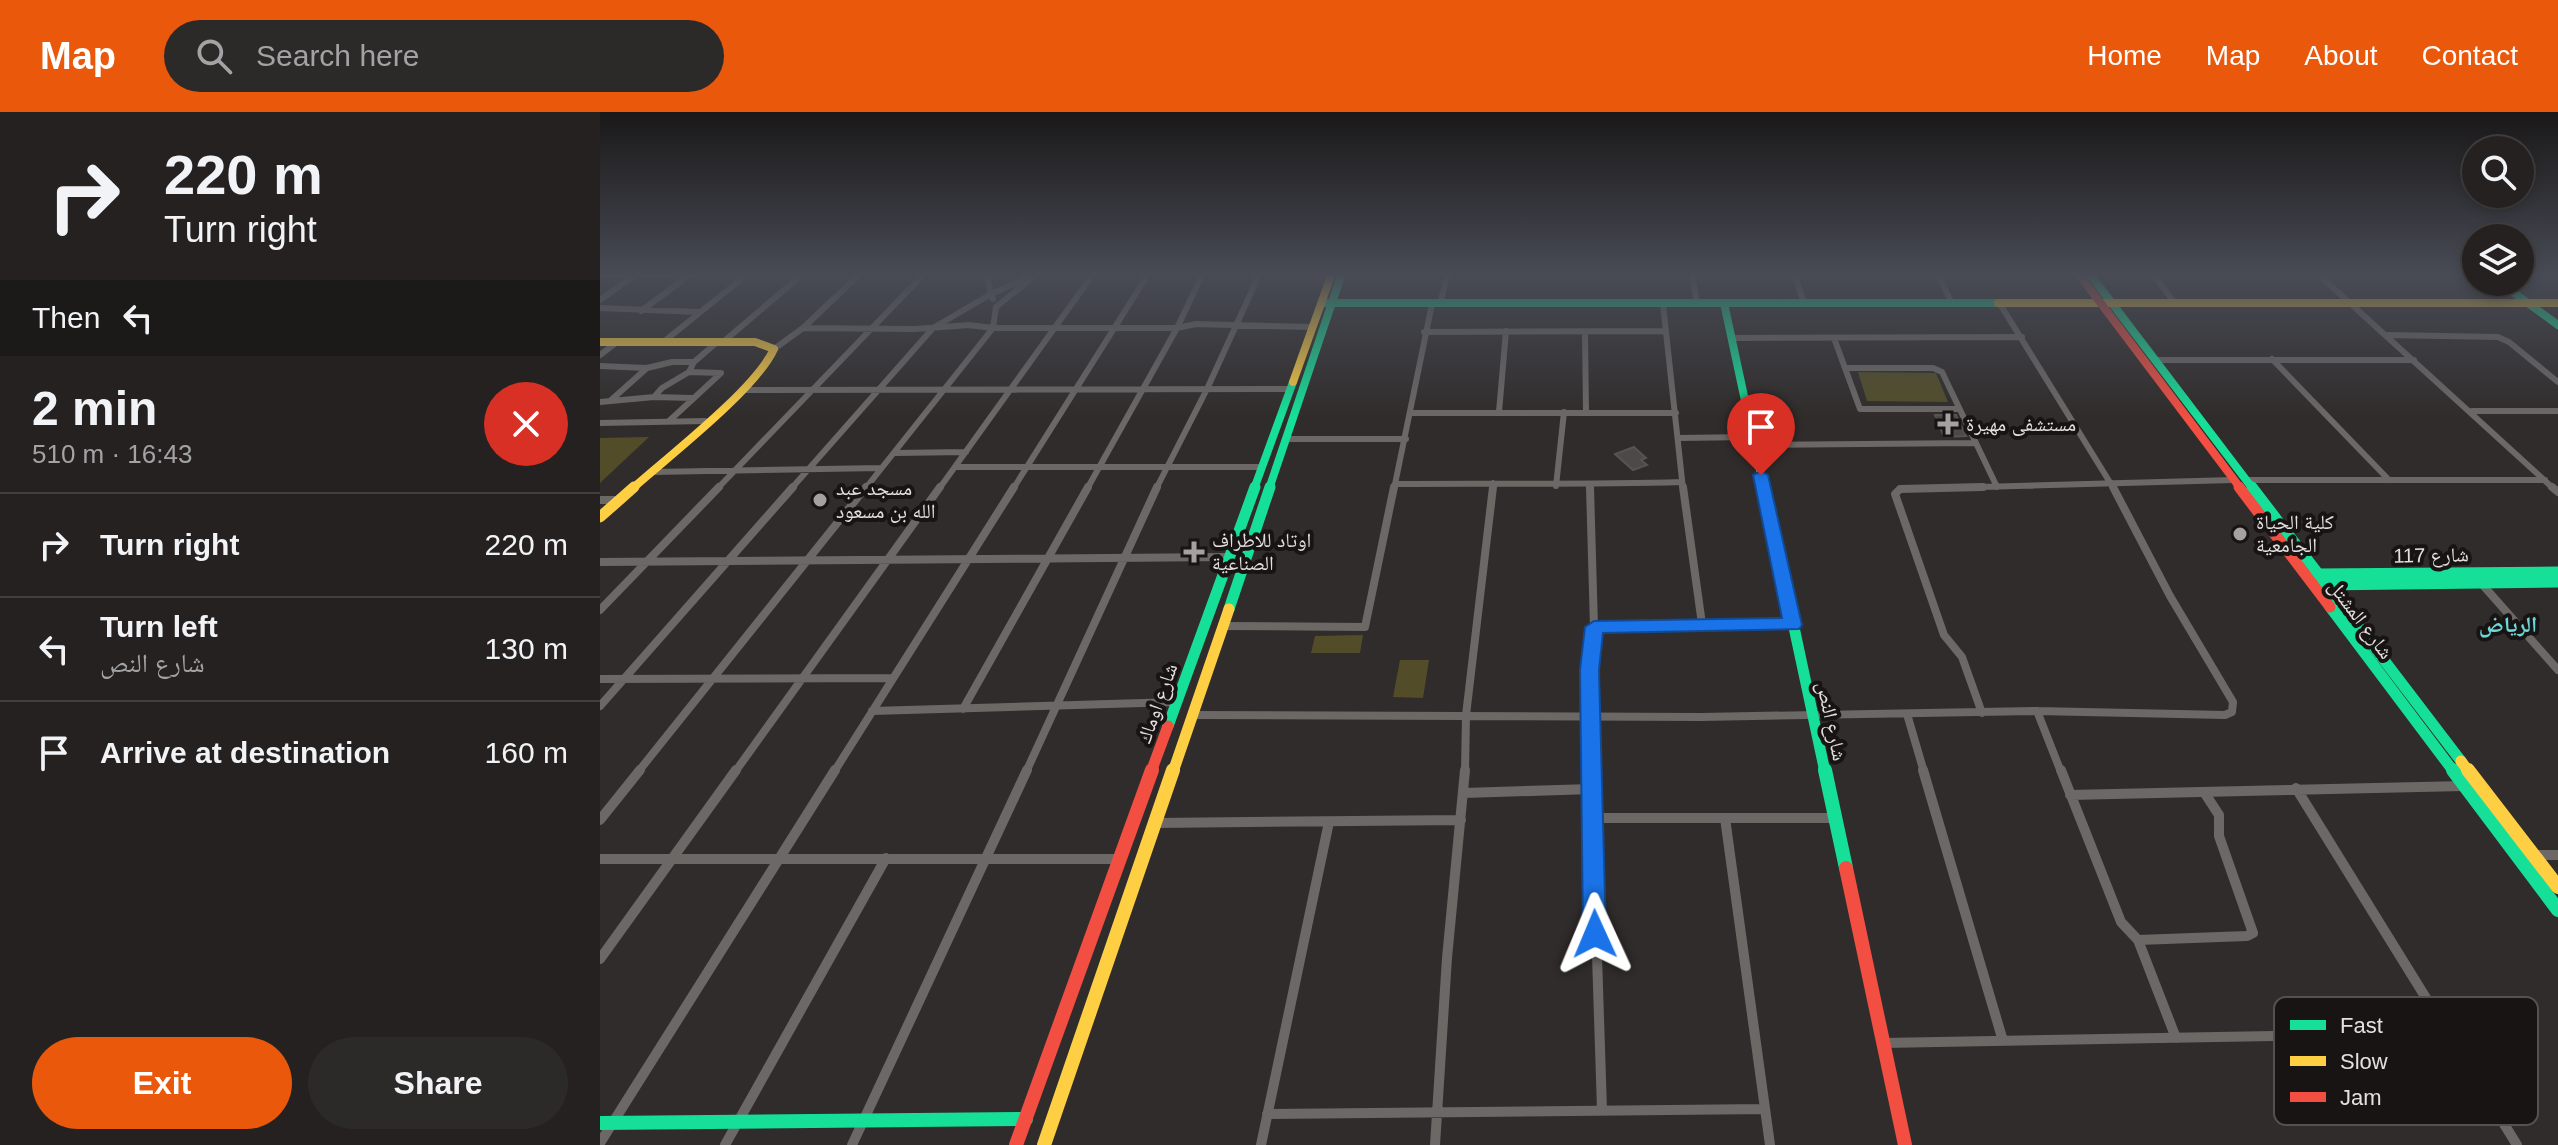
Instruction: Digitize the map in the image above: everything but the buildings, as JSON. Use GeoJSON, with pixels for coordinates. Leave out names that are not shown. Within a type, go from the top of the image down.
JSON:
{"type":"FeatureCollection","features":[{"type":"Feature","properties":{"kind":"main road","name":"شارع اوماك"},"geometry":{"type":"LineString","coordinates":[[1016,1145],[1316,321]]}},
{"type":"Feature","properties":{"kind":"main road","name":"شارع اوماك"},"geometry":{"type":"LineString","coordinates":[[1044,1145],[1288,439],[1322,321]]}},
{"type":"Feature","properties":{"kind":"main road","name":"شارع النص"},"geometry":{"type":"LineString","coordinates":[[1728,321],[1905,1145]]}},
{"type":"Feature","properties":{"kind":"main road","name":"شارع المشتل"},"geometry":{"type":"LineString","coordinates":[[2119,321],[2304,574]]}},
{"type":"Feature","properties":{"kind":"main road","name":"شارع المشتل"},"geometry":{"type":"LineString","coordinates":[[2122,321],[2156,360],[2246,480],[2464,786],[2558,910]]}},
{"type":"Feature","properties":{"kind":"main road"},"geometry":{"type":"LineString","coordinates":[[600,342],[762,343],[774,349],[768,362],[742,390],[600,517]]}},
{"type":"Feature","properties":{"kind":"main road","name":"شارع 117"},"geometry":{"type":"LineString","coordinates":[[2304,574],[2316,579],[2356,574],[2558,572]]}},
{"type":"Feature","properties":{"kind":"main road"},"geometry":{"type":"LineString","coordinates":[[2356,574],[2364,584]]}},
{"type":"Feature","properties":{"kind":"main road","name":"شارع المشتل"},"geometry":{"type":"LineString","coordinates":[[2316,579],[2327,585],[2558,887]]}},
{"type":"Feature","properties":{"kind":"main road","name":"شارع 117"},"geometry":{"type":"LineString","coordinates":[[2327,585],[2558,582]]}},
{"type":"Feature","properties":{"kind":"main road"},"geometry":{"type":"LineString","coordinates":[[600,1123],[1026,1119]]}},
{"type":"Feature","properties":{"kind":"street"},"geometry":{"type":"LineString","coordinates":[[662,343],[689,321]]}},
{"type":"Feature","properties":{"kind":"street"},"geometry":{"type":"LineString","coordinates":[[689,372],[694,362],[745,321]]}},
{"type":"Feature","properties":{"kind":"street"},"geometry":{"type":"LineString","coordinates":[[774,349],[810,321]]}},
{"type":"Feature","properties":{"kind":"street"},"geometry":{"type":"LineString","coordinates":[[600,610],[879,321]]}},
{"type":"Feature","properties":{"kind":"street"},"geometry":{"type":"LineString","coordinates":[[600,706],[933,328],[945,321]]}},
{"type":"Feature","properties":{"kind":"street"},"geometry":{"type":"LineString","coordinates":[[600,820],[945,389],[993,328],[994,321]]}},
{"type":"Feature","properties":{"kind":"street"},"geometry":{"type":"LineString","coordinates":[[600,959],[1059,321]]}},
{"type":"Feature","properties":{"kind":"street"},"geometry":{"type":"LineString","coordinates":[[600,1143],[1118,321]]}},
{"type":"Feature","properties":{"kind":"street"},"geometry":{"type":"LineString","coordinates":[[963,709],[1180,321]]}},
{"type":"Feature","properties":{"kind":"street"},"geometry":{"type":"LineString","coordinates":[[852,1145],[1127,557],[1143,515],[1238,321]]}},
{"type":"Feature","properties":{"kind":"street"},"geometry":{"type":"LineString","coordinates":[[1223,626],[1365,627],[1412,413],[1424,332],[1429,321]]}},
{"type":"Feature","properties":{"kind":"street"},"geometry":{"type":"LineString","coordinates":[[1665,321],[1682,482],[1702,624]]}},
{"type":"Feature","properties":{"kind":"street"},"geometry":{"type":"LineString","coordinates":[[1192,715],[1812,715],[2037,711],[2225,715],[2234,707],[2170,596],[2111,483],[2011,321]]}},
{"type":"Feature","properties":{"kind":"street"},"geometry":{"type":"LineString","coordinates":[[2371,321],[2558,492]]}},
{"type":"Feature","properties":{"kind":"street"},"geometry":{"type":"LineString","coordinates":[[803,328],[933,328],[957,323],[993,328],[1177,328],[1196,324],[1313,327]]}},
{"type":"Feature","properties":{"kind":"street"},"geometry":{"type":"LineString","coordinates":[[1499,412],[1506,331]]}},
{"type":"Feature","properties":{"kind":"street"},"geometry":{"type":"LineString","coordinates":[[1424,332],[1666,331]]}},
{"type":"Feature","properties":{"kind":"street"},"geometry":{"type":"LineString","coordinates":[[1585,332],[1586,413]]}},
{"type":"Feature","properties":{"kind":"street"},"geometry":{"type":"LineString","coordinates":[[2387,335],[2498,337],[2509,342],[2558,382]]}},
{"type":"Feature","properties":{"kind":"street"},"geometry":{"type":"LineString","coordinates":[[1731,338],[2022,337]]}},
{"type":"Feature","properties":{"kind":"street"},"geometry":{"type":"LineString","coordinates":[[1834,338],[1860,409],[1959,409]]}},
{"type":"Feature","properties":{"kind":"street"},"geometry":{"type":"LineString","coordinates":[[600,355],[617,342]]}},
{"type":"Feature","properties":{"kind":"street"},"geometry":{"type":"LineString","coordinates":[[2272,359],[2389,480]]}},
{"type":"Feature","properties":{"kind":"street"},"geometry":{"type":"LineString","coordinates":[[2156,360],[2415,360]]}},
{"type":"Feature","properties":{"kind":"street"},"geometry":{"type":"LineString","coordinates":[[600,366],[647,368],[672,362],[694,362]]}},
{"type":"Feature","properties":{"kind":"street"},"geometry":{"type":"LineString","coordinates":[[610,402],[647,368]]}},
{"type":"Feature","properties":{"kind":"street"},"geometry":{"type":"LineString","coordinates":[[1846,368],[1938,369],[1997,487]]}},
{"type":"Feature","properties":{"kind":"street"},"geometry":{"type":"LineString","coordinates":[[654,397],[662,388],[689,372],[721,373],[669,421]]}},
{"type":"Feature","properties":{"kind":"street"},"geometry":{"type":"LineString","coordinates":[[742,390],[1291,389]]}},
{"type":"Feature","properties":{"kind":"street"},"geometry":{"type":"LineString","coordinates":[[600,402],[654,397],[694,398]]}},
{"type":"Feature","properties":{"kind":"street"},"geometry":{"type":"LineString","coordinates":[[2471,411],[2558,411]]}},
{"type":"Feature","properties":{"kind":"street"},"geometry":{"type":"LineString","coordinates":[[1556,486],[1564,412]]}},
{"type":"Feature","properties":{"kind":"street"},"geometry":{"type":"LineString","coordinates":[[1412,413],[1676,413]]}},
{"type":"Feature","properties":{"kind":"street"},"geometry":{"type":"LineString","coordinates":[[600,423],[705,421]]}},
{"type":"Feature","properties":{"kind":"street"},"geometry":{"type":"LineString","coordinates":[[1678,438],[1976,443]]}},
{"type":"Feature","properties":{"kind":"street"},"geometry":{"type":"LineString","coordinates":[[1288,439],[1406,439]]}},
{"type":"Feature","properties":{"kind":"street"},"geometry":{"type":"LineString","coordinates":[[894,453],[966,452]]}},
{"type":"Feature","properties":{"kind":"street"},"geometry":{"type":"LineString","coordinates":[[955,467],[1262,467]]}},
{"type":"Feature","properties":{"kind":"street"},"geometry":{"type":"LineString","coordinates":[[652,472],[881,468]]}},
{"type":"Feature","properties":{"kind":"street"},"geometry":{"type":"LineString","coordinates":[[1982,713],[1962,657],[1944,635],[1895,494],[1900,489],[2233,480]]}},
{"type":"Feature","properties":{"kind":"street"},"geometry":{"type":"LineString","coordinates":[[2246,480],[2546,480]]}},
{"type":"Feature","properties":{"kind":"street"},"geometry":{"type":"LineString","coordinates":[[1395,484],[1556,486],[1682,482]]}},
{"type":"Feature","properties":{"kind":"street"},"geometry":{"type":"LineString","coordinates":[[1435,1145],[1447,958],[1464,793],[1466,715],[1493,483]]}},
{"type":"Feature","properties":{"kind":"street"},"geometry":{"type":"LineString","coordinates":[[1590,485],[1594,627],[1589,670],[1602,1110]]}},
{"type":"Feature","properties":{"kind":"street"},"geometry":{"type":"LineString","coordinates":[[600,500],[622,500]]}},
{"type":"Feature","properties":{"kind":"street"},"geometry":{"type":"LineString","coordinates":[[600,562],[1230,557]]}},
{"type":"Feature","properties":{"kind":"street"},"geometry":{"type":"LineString","coordinates":[[2481,583],[2558,670]]}},
{"type":"Feature","properties":{"kind":"street"},"geometry":{"type":"LineString","coordinates":[[1594,627],[1793,625]]}},
{"type":"Feature","properties":{"kind":"street"},"geometry":{"type":"LineString","coordinates":[[600,679],[893,678]]}},
{"type":"Feature","properties":{"kind":"street"},"geometry":{"type":"LineString","coordinates":[[872,711],[1177,702]]}},
{"type":"Feature","properties":{"kind":"street"},"geometry":{"type":"LineString","coordinates":[[2037,711],[2121,922],[2138,940],[2176,1038]]}},
{"type":"Feature","properties":{"kind":"street"},"geometry":{"type":"LineString","coordinates":[[1907,714],[2003,1041]]}},
{"type":"Feature","properties":{"kind":"street"},"geometry":{"type":"LineString","coordinates":[[2070,795],[2464,786]]}},
{"type":"Feature","properties":{"kind":"street"},"geometry":{"type":"LineString","coordinates":[[2296,788],[2423,997]]}},
{"type":"Feature","properties":{"kind":"street"},"geometry":{"type":"LineString","coordinates":[[1464,793],[1592,789]]}},
{"type":"Feature","properties":{"kind":"street"},"geometry":{"type":"LineString","coordinates":[[2138,940],[2247,936],[2253,933],[2219,836],[2219,815],[2204,792]]}},
{"type":"Feature","properties":{"kind":"street"},"geometry":{"type":"LineString","coordinates":[[1593,818],[1834,818]]}},
{"type":"Feature","properties":{"kind":"street"},"geometry":{"type":"LineString","coordinates":[[1725,818],[1770,1145]]}},
{"type":"Feature","properties":{"kind":"street"},"geometry":{"type":"LineString","coordinates":[[1155,823],[1461,820]]}},
{"type":"Feature","properties":{"kind":"street"},"geometry":{"type":"LineString","coordinates":[[1261,1145],[1329,822]]}},
{"type":"Feature","properties":{"kind":"street"},"geometry":{"type":"LineString","coordinates":[[2533,855],[2558,855]]}},
{"type":"Feature","properties":{"kind":"street"},"geometry":{"type":"LineString","coordinates":[[725,1145],[886,858]]}},
{"type":"Feature","properties":{"kind":"street"},"geometry":{"type":"LineString","coordinates":[[600,859],[1120,859]]}},
{"type":"Feature","properties":{"kind":"street"},"geometry":{"type":"LineString","coordinates":[[1883,1043],[2274,1036]]}},
{"type":"Feature","properties":{"kind":"street"},"geometry":{"type":"LineString","coordinates":[[1267,1114],[1765,1109]]}},
{"type":"Feature","properties":{"kind":"street"},"geometry":{"type":"LineString","coordinates":[[2504,1125],[2517,1145]]}},
{"type":"Feature","properties":{"kind":"shaded area"},"geometry":{"type":"Polygon","coordinates":[[[1858,372],[1936,373],[1948,402],[1867,401],[1858,372]]]}},
{"type":"Feature","properties":{"kind":"shaded area"},"geometry":{"type":"Polygon","coordinates":[[[649,437],[600,483],[600,438],[649,437]]]}},
{"type":"Feature","properties":{"kind":"shaded area"},"geometry":{"type":"Polygon","coordinates":[[[1363,635],[1360,653],[1311,653],[1315,636],[1363,635]]]}},
{"type":"Feature","properties":{"kind":"shaded area"},"geometry":{"type":"Polygon","coordinates":[[[1400,660],[1429,660],[1423,698],[1393,697],[1400,660]]]}},
{"type":"Feature","properties":{"kind":"traffic: fast"},"geometry":{"type":"LineString","coordinates":[[1229,609],[1326,321]]}},
{"type":"Feature","properties":{"kind":"traffic: fast"},"geometry":{"type":"LineString","coordinates":[[1728,321],[1846,868]]}},
{"type":"Feature","properties":{"kind":"traffic: fast"},"geometry":{"type":"LineString","coordinates":[[2126,321],[2461,761]]}},
{"type":"Feature","properties":{"kind":"traffic: fast"},"geometry":{"type":"LineString","coordinates":[[2553,321],[2558,325]]}},
{"type":"Feature","properties":{"kind":"traffic: fast"},"geometry":{"type":"LineString","coordinates":[[1168,726],[1293,382]]}},
{"type":"Feature","properties":{"kind":"traffic: fast"},"geometry":{"type":"LineString","coordinates":[[2315,574],[2558,572]]}},
{"type":"Feature","properties":{"kind":"traffic: fast"},"geometry":{"type":"LineString","coordinates":[[2322,585],[2558,582]]}},
{"type":"Feature","properties":{"kind":"traffic: fast"},"geometry":{"type":"LineString","coordinates":[[2330,607],[2558,910]]}},
{"type":"Feature","properties":{"kind":"traffic: fast"},"geometry":{"type":"LineString","coordinates":[[600,1123],[1026,1119]]}},
{"type":"Feature","properties":{"kind":"traffic: slow"},"geometry":{"type":"LineString","coordinates":[[1293,382],[1315,321]]}},
{"type":"Feature","properties":{"kind":"traffic: slow"},"geometry":{"type":"LineString","coordinates":[[600,342],[755,342],[774,349],[768,362],[742,390],[600,517]]}},
{"type":"Feature","properties":{"kind":"traffic: slow"},"geometry":{"type":"LineString","coordinates":[[1044,1145],[1229,609]]}},
{"type":"Feature","properties":{"kind":"traffic: slow"},"geometry":{"type":"LineString","coordinates":[[2461,761],[2558,887]]}},
{"type":"Feature","properties":{"kind":"traffic: jam"},"geometry":{"type":"LineString","coordinates":[[2114,321],[2330,607]]}},
{"type":"Feature","properties":{"kind":"traffic: jam"},"geometry":{"type":"LineString","coordinates":[[1016,1145],[1168,726]]}},
{"type":"Feature","properties":{"kind":"traffic: jam"},"geometry":{"type":"LineString","coordinates":[[1846,868],[1905,1145]]}},
{"type":"Feature","properties":{"kind":"place","name":"مستشفى مهيرة"},"geometry":{"type":"Point","coordinates":[1948,424]}},
{"type":"Feature","properties":{"kind":"place","name":"مسجد عبد الله بن مسعود"},"geometry":{"type":"Point","coordinates":[820,500]}},
{"type":"Feature","properties":{"kind":"place","name":"كلية الحياة الجامعية"},"geometry":{"type":"Point","coordinates":[2240,534]}},
{"type":"Feature","properties":{"kind":"place","name":"اوتاد للاطراف الصناعية"},"geometry":{"type":"Point","coordinates":[1194,552]}},
{"type":"Feature","properties":{"kind":"district","name":"الرياض"},"geometry":{"type":"Point","coordinates":[2508,624]}},
{"type":"Feature","properties":{"kind":"route"},"geometry":{"type":"LineString","coordinates":[[1595,934],[1589,670],[1594,627],[1793,625],[1761,475]]}}]}
